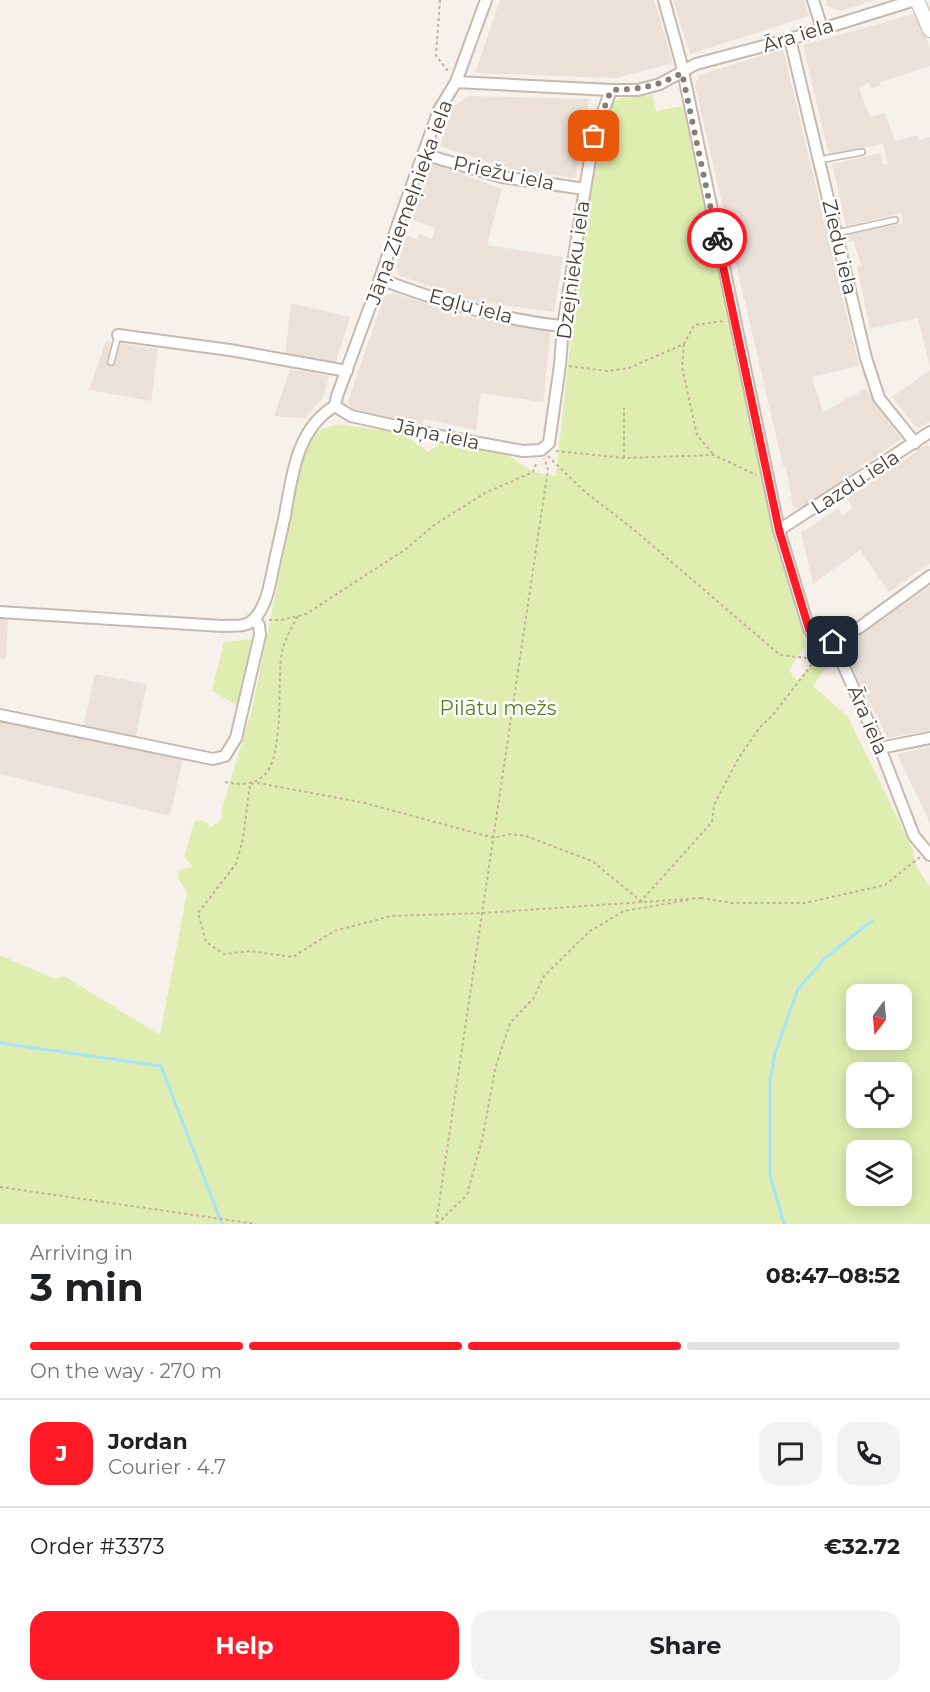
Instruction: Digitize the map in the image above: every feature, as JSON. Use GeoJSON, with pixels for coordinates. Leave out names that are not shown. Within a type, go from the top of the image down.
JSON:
{"type":"FeatureCollection","features":[{"type":"Feature","properties":{"kind":"street","name":"Jāņa Ziemeļnieka iela"},"geometry":{"type":"LineString","coordinates":[[335,406],[439,110],[456,82],[486,0]]}},
{"type":"Feature","properties":{"kind":"street"},"geometry":{"type":"LineString","coordinates":[[664,0],[681,62],[779,530],[809,629],[818,642],[833,642],[860,627],[930,576]]}},
{"type":"Feature","properties":{"kind":"street"},"geometry":{"type":"LineString","coordinates":[[813,0],[822,28]]}},
{"type":"Feature","properties":{"kind":"street","name":"Āra iela"},"geometry":{"type":"LineString","coordinates":[[456,82],[638,90],[660,84],[696,64],[790,39],[916,0]]}},
{"type":"Feature","properties":{"kind":"street"},"geometry":{"type":"LineString","coordinates":[[916,0],[930,30]]}},
{"type":"Feature","properties":{"kind":"street","name":"Ziedu iela"},"geometry":{"type":"LineString","coordinates":[[790,39],[866,357],[879,398],[915,443]]}},
{"type":"Feature","properties":{"kind":"street","name":"Dzejnieku iela"},"geometry":{"type":"LineString","coordinates":[[542,450],[549,443],[563,326],[594,136],[611,90]]}},
{"type":"Feature","properties":{"kind":"street","name":"Priežu iela"},"geometry":{"type":"LineString","coordinates":[[423,154],[502,177],[585,189]]}},
{"type":"Feature","properties":{"kind":"street","name":"Egļu iela"},"geometry":{"type":"LineString","coordinates":[[380,279],[414,292],[468,307],[537,323],[563,326]]}},
{"type":"Feature","properties":{"kind":"street"},"geometry":{"type":"LineString","coordinates":[[118,335],[230,350],[347,371]]}},
{"type":"Feature","properties":{"kind":"street"},"geometry":{"type":"LineString","coordinates":[[0,612],[222,626],[246,625],[254,620],[263,607],[301,446],[312,425],[322,414],[335,406]]}},
{"type":"Feature","properties":{"kind":"street","name":"Jāņa iela"},"geometry":{"type":"LineString","coordinates":[[335,406],[351,416],[441,436],[523,451],[542,450]]}},
{"type":"Feature","properties":{"kind":"street","name":"Lazdu iela"},"geometry":{"type":"LineString","coordinates":[[779,530],[930,432]]}},
{"type":"Feature","properties":{"kind":"street"},"geometry":{"type":"LineString","coordinates":[[0,715],[213,759],[225,756],[236,738],[260,635],[259,625],[254,620]]}},
{"type":"Feature","properties":{"kind":"street","name":"Āra iela"},"geometry":{"type":"LineString","coordinates":[[833,642],[880,748],[915,836],[929,853]]}},
{"type":"Feature","properties":{"kind":"street"},"geometry":{"type":"LineString","coordinates":[[880,748],[930,738]]}},
{"type":"Feature","properties":{"kind":"lane"},"geometry":{"type":"LineString","coordinates":[[819,159],[862,152]]}},
{"type":"Feature","properties":{"kind":"lane"},"geometry":{"type":"LineString","coordinates":[[837,233],[895,220]]}},
{"type":"Feature","properties":{"kind":"lane"},"geometry":{"type":"LineString","coordinates":[[111,362],[118,335]]}},
{"type":"Feature","properties":{"kind":"path"},"geometry":{"type":"LineString","coordinates":[[440,0],[436,56],[456,82]]}},
{"type":"Feature","properties":{"kind":"path"},"geometry":{"type":"LineString","coordinates":[[734,320],[694,326],[684,344],[682,368],[698,435],[714,455],[768,479]]}},
{"type":"Feature","properties":{"kind":"path"},"geometry":{"type":"LineString","coordinates":[[560,365],[607,371],[629,368],[684,344]]}},
{"type":"Feature","properties":{"kind":"path"},"geometry":{"type":"LineString","coordinates":[[624,408],[624,458]]}},
{"type":"Feature","properties":{"kind":"path"},"geometry":{"type":"LineString","coordinates":[[542,450],[624,458],[714,455]]}},
{"type":"Feature","properties":{"kind":"path"},"geometry":{"type":"LineString","coordinates":[[254,620],[281,620],[306,614],[406,549],[434,525],[475,500],[533,472],[542,450]]}},
{"type":"Feature","properties":{"kind":"path"},"geometry":{"type":"LineString","coordinates":[[542,450],[584,491],[632,528],[780,655],[806,658],[818,642]]}},
{"type":"Feature","properties":{"kind":"path"},"geometry":{"type":"LineString","coordinates":[[437,1224],[548,468],[542,450]]}},
{"type":"Feature","properties":{"kind":"path"},"geometry":{"type":"LineString","coordinates":[[298,616],[286,636],[281,657],[277,746],[267,772],[250,784],[243,839],[236,864],[198,913],[206,942],[224,954],[250,951],[293,957],[334,931],[391,916],[483,913],[701,898],[732,903],[805,903],[885,885],[929,853]]}},
{"type":"Feature","properties":{"kind":"path"},"geometry":{"type":"LineString","coordinates":[[641,901],[712,822],[714,805],[738,759],[760,727],[773,715],[815,660],[818,642]]}},
{"type":"Feature","properties":{"kind":"path"},"geometry":{"type":"LineString","coordinates":[[225,782],[258,783],[365,803],[494,838],[510,834],[526,836],[592,861],[641,901]]}},
{"type":"Feature","properties":{"kind":"path"},"geometry":{"type":"LineString","coordinates":[[437,1224],[467,1195],[483,1136],[495,1069],[510,1023],[533,999],[544,976],[590,931],[624,911],[701,898]]}},
{"type":"Feature","properties":{"kind":"path"},"geometry":{"type":"LineString","coordinates":[[0,1187],[255,1224]]}},
{"type":"Feature","properties":{"kind":"shaded area"},"geometry":{"type":"Polygon","coordinates":[[[500,0],[654,0],[673,63],[616,78],[475,73],[500,0]]]}},
{"type":"Feature","properties":{"kind":"shaded area"},"geometry":{"type":"Polygon","coordinates":[[[673,0],[804,0],[809,16],[690,54],[673,0]]]}},
{"type":"Feature","properties":{"kind":"shaded area"},"geometry":{"type":"Polygon","coordinates":[[[826,0],[877,0],[840,11],[827,6],[826,0]]]}},
{"type":"Feature","properties":{"kind":"shaded area"},"geometry":{"type":"Polygon","coordinates":[[[917,13],[930,48],[930,66],[880,82],[880,86],[872,89],[869,83],[859,88],[870,117],[885,113],[895,141],[917,135],[919,140],[930,137],[930,368],[918,318],[870,329],[857,266],[861,265],[853,240],[848,242],[847,235],[903,223],[901,213],[846,226],[832,164],[881,153],[883,165],[888,164],[883,144],[829,155],[803,45],[917,13]]]}},
{"type":"Feature","properties":{"kind":"shaded area"},"geometry":{"type":"Polygon","coordinates":[[[783,49],[859,366],[812,377],[823,412],[865,389],[901,439],[801,509],[793,507],[786,467],[783,466],[695,86],[699,75],[783,49]]]}},
{"type":"Feature","properties":{"kind":"shaded area"},"geometry":{"type":"Polygon","coordinates":[[[468,96],[589,99],[575,178],[508,169],[440,146],[454,106],[468,96]]]}},
{"type":"Feature","properties":{"kind":"shaded area"},"geometry":{"type":"Polygon","coordinates":[[[433,163],[502,189],[487,245],[563,257],[554,312],[472,301],[398,275],[396,266],[407,235],[417,240],[419,234],[432,239],[435,228],[412,220],[433,163]]]}},
{"type":"Feature","properties":{"kind":"shaded area"},"geometry":{"type":"Polygon","coordinates":[[[394,293],[467,317],[551,330],[543,402],[481,393],[476,430],[424,419],[423,425],[352,409],[348,401],[384,297],[394,293]]]}},
{"type":"Feature","properties":{"kind":"shaded area"},"geometry":{"type":"Polygon","coordinates":[[[291,303],[350,317],[335,365],[285,356],[291,303]]]}},
{"type":"Feature","properties":{"kind":"shaded area"},"geometry":{"type":"Polygon","coordinates":[[[106,341],[158,349],[151,401],[89,390],[106,341]]]}},
{"type":"Feature","properties":{"kind":"shaded area"},"geometry":{"type":"Polygon","coordinates":[[[290,369],[329,376],[323,398],[305,418],[274,416],[290,369]]]}},
{"type":"Feature","properties":{"kind":"shaded area"},"geometry":{"type":"Polygon","coordinates":[[[930,370],[930,421],[920,428],[915,426],[892,397],[930,370]]]}},
{"type":"Feature","properties":{"kind":"shaded area"},"geometry":{"type":"Polygon","coordinates":[[[927,444],[930,447],[930,563],[889,592],[860,550],[813,584],[801,533],[838,508],[842,515],[853,508],[847,499],[927,444]]]}},
{"type":"Feature","properties":{"kind":"shaded area"},"geometry":{"type":"Polygon","coordinates":[[[930,586],[930,730],[888,738],[842,648],[930,586]]]}},
{"type":"Feature","properties":{"kind":"shaded area"},"geometry":{"type":"Polygon","coordinates":[[[0,618],[8,618],[6,659],[0,658],[0,618]]]}},
{"type":"Feature","properties":{"kind":"shaded area"},"geometry":{"type":"Polygon","coordinates":[[[95,674],[147,684],[135,739],[83,727],[95,674]]]}},
{"type":"Feature","properties":{"kind":"shaded area"},"geometry":{"type":"Polygon","coordinates":[[[0,718],[183,758],[170,816],[0,774],[0,718]]]}},
{"type":"Feature","properties":{"kind":"shaded area"},"geometry":{"type":"Polygon","coordinates":[[[930,747],[930,823],[897,754],[930,747]]]}},
{"type":"Feature","properties":{"kind":"green space","name":"Pilātu mežs"},"geometry":{"type":"Polygon","coordinates":[[[653,95],[656,111],[683,106],[775,529],[806,645],[789,670],[797,681],[820,655],[838,664],[823,671],[813,686],[848,717],[913,850],[917,868],[930,886],[930,1224],[0,1224],[0,955],[55,979],[64,976],[160,1035],[187,892],[178,878],[179,870],[193,867],[184,857],[194,823],[197,820],[209,823],[210,828],[223,818],[221,812],[253,706],[293,506],[298,470],[310,433],[338,424],[377,430],[396,428],[428,452],[445,440],[496,447],[533,472],[556,476],[586,199],[597,167],[598,133],[609,104],[621,98],[653,95]]]}},
{"type":"Feature","properties":{"kind":"green space"},"geometry":{"type":"Polygon","coordinates":[[[254,639],[238,706],[212,691],[224,642],[254,639]]]}},
{"type":"Feature","properties":{"kind":"waterway"},"geometry":{"type":"LineString","coordinates":[[784,1224],[770,1175],[770,1081],[775,1053],[798,989],[826,957],[872,921]]}},
{"type":"Feature","properties":{"kind":"waterway"},"geometry":{"type":"LineString","coordinates":[[0,1043],[161,1066],[222,1224]]}},
{"type":"Feature","properties":{"kind":"way so far"},"geometry":{"type":"LineString","coordinates":[[594,136],[611,90],[638,90],[660,84],[682,73],[717,238]]}},
{"type":"Feature","properties":{"kind":"route"},"geometry":{"type":"LineString","coordinates":[[717,238],[779,530],[809,629],[818,642],[833,642]]}}]}
